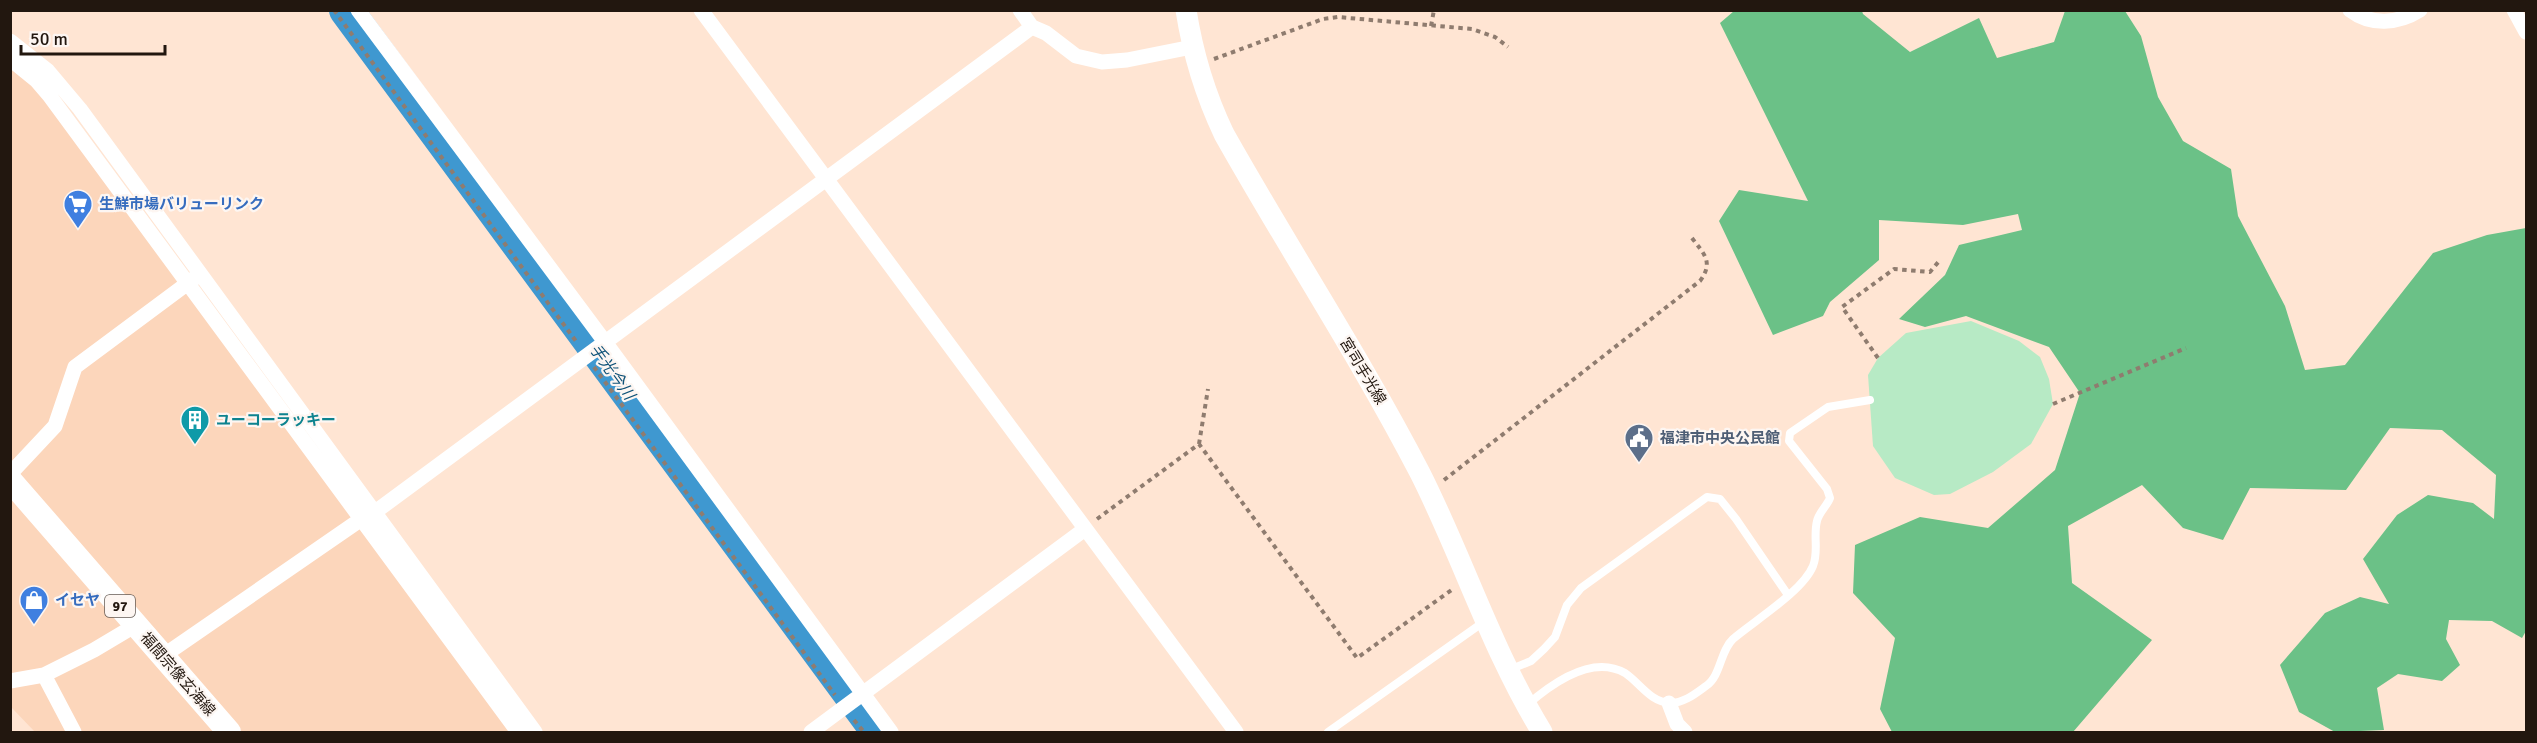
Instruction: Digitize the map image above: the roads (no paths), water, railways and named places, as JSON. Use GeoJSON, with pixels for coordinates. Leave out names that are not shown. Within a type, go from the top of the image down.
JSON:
{"type":"FeatureCollection","features":[{"type":"Feature","properties":{"kind":"main road","name":"宮司手光線"},"geometry":{"type":"LineString","coordinates":[[1186,10],[1194,56],[1206,97],[1224,134],[1392,420],[1428,490],[1526,706],[1542,732]]}},
{"type":"Feature","properties":{"kind":"main road","name":"福間宗像玄海線"},"geometry":{"type":"LineString","coordinates":[[10,480],[229,732]]}},
{"type":"Feature","properties":{"kind":"street"},"geometry":{"type":"LineString","coordinates":[[358,10],[596,349],[854,701],[891,732]]}},
{"type":"Feature","properties":{"kind":"street"},"geometry":{"type":"LineString","coordinates":[[702,10],[1236,732]]}},
{"type":"Feature","properties":{"kind":"street"},"geometry":{"type":"LineString","coordinates":[[1020,10],[1032,27],[1046,33],[1076,56],[1102,62],[1194,56]]}},
{"type":"Feature","properties":{"kind":"street"},"geometry":{"type":"LineString","coordinates":[[2350,10],[2360,18],[2389,22],[2404,19],[2420,10]]}},
{"type":"Feature","properties":{"kind":"street"},"geometry":{"type":"LineString","coordinates":[[2514,10],[2526,32]]}},
{"type":"Feature","properties":{"kind":"street"},"geometry":{"type":"LineString","coordinates":[[163,656],[360,520],[375,512],[1032,27]]}},
{"type":"Feature","properties":{"kind":"street"},"geometry":{"type":"LineString","coordinates":[[10,41],[37,61],[58,81],[106,160],[187,283],[360,520],[535,732]]}},
{"type":"Feature","properties":{"kind":"street"},"geometry":{"type":"LineString","coordinates":[[10,59],[43,88],[201,273],[375,512],[476,663],[518,732]]}},
{"type":"Feature","properties":{"kind":"street"},"geometry":{"type":"LineString","coordinates":[[10,474],[55,426],[75,367],[201,273]]}},
{"type":"Feature","properties":{"kind":"street"},"geometry":{"type":"LineString","coordinates":[[811,732],[1085,529]]}},
{"type":"Feature","properties":{"kind":"street"},"geometry":{"type":"LineString","coordinates":[[10,681],[44,675],[120,636],[136,625]]}},
{"type":"Feature","properties":{"kind":"street"},"geometry":{"type":"LineString","coordinates":[[44,675],[74,732]]}},
{"type":"Feature","properties":{"kind":"street"},"geometry":{"type":"LineString","coordinates":[[1668,703],[1677,724],[1685,732]]}},
{"type":"Feature","properties":{"kind":"lane"},"geometry":{"type":"LineString","coordinates":[[1526,706],[1544,691],[1575,673],[1590,668],[1610,668],[1624,673],[1657,699],[1668,703],[1682,702],[1710,683],[1730,642],[1788,595],[1813,567],[1816,557],[1816,521],[1830,498],[1827,489],[1789,441],[1790,433],[1828,407],[1870,400]]}},
{"type":"Feature","properties":{"kind":"lane"},"geometry":{"type":"LineString","coordinates":[[1509,670],[1531,662],[1544,650],[1555,637],[1567,605],[1581,588],[1707,497],[1720,499],[1788,595]]}},
{"type":"Feature","properties":{"kind":"lane"},"geometry":{"type":"LineString","coordinates":[[1328,732],[1486,620]]}},
{"type":"Feature","properties":{"kind":"waterway","name":"手光今川"},"geometry":{"type":"LineString","coordinates":[[346,10],[878,732]]}},
{"type":"Feature","properties":{"kind":"place","name":"生鮮市場バリューリンク"},"geometry":{"type":"Point","coordinates":[78,230]}},
{"type":"Feature","properties":{"kind":"place","name":"ユーコーラッキー"},"geometry":{"type":"Point","coordinates":[195,446]}},
{"type":"Feature","properties":{"kind":"place","name":"福津市中央公民館"},"geometry":{"type":"Point","coordinates":[1639,464]}},
{"type":"Feature","properties":{"kind":"place","name":"イセヤ"},"geometry":{"type":"Point","coordinates":[34,626]}}]}
